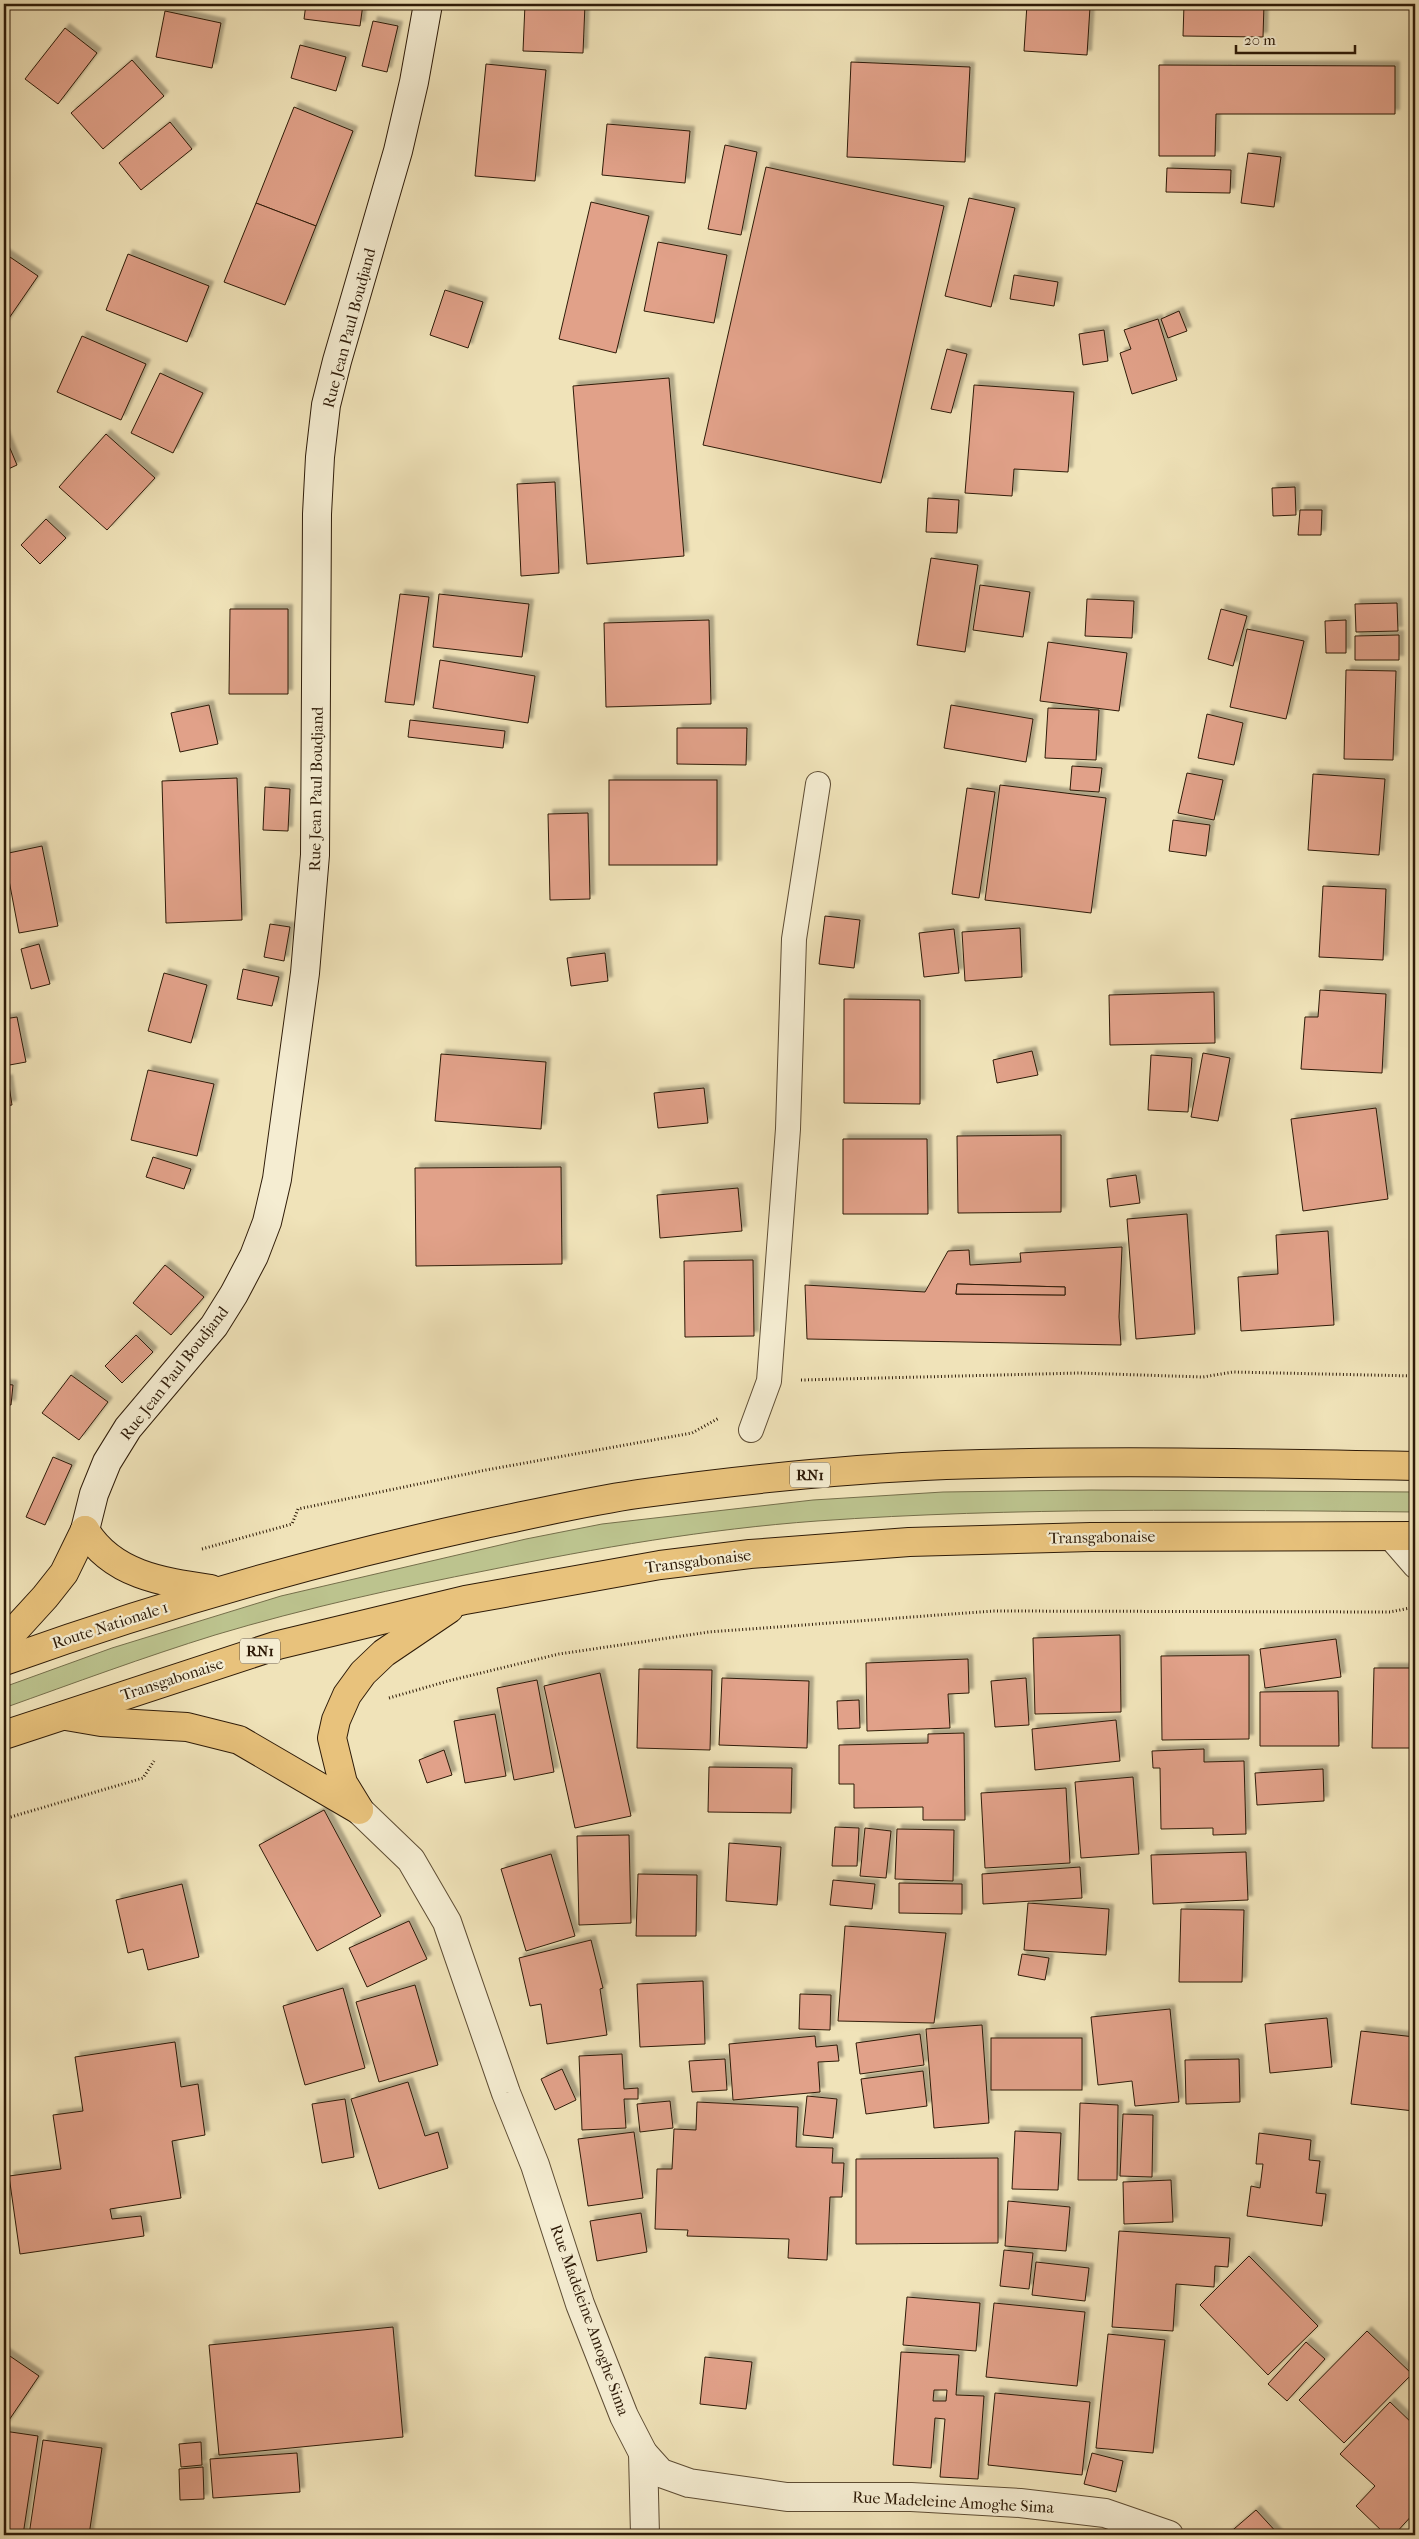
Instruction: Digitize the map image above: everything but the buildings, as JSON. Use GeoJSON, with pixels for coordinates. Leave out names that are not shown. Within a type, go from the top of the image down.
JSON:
{"type":"FeatureCollection","features":[{"type":"Feature","properties":{"kind":"highway","name":"RN1"},"geometry":{"type":"LineString","coordinates":[[218,1590],[383,1546],[548,1511],[637,1494],[809,1475],[945,1465],[1183,1463],[1415,1466]]}},
{"type":"Feature","properties":{"kind":"highway"},"geometry":{"type":"LineString","coordinates":[[4,1642],[45,1598],[64,1573],[85,1530],[99,1549],[124,1568],[143,1576],[218,1590]]}},
{"type":"Feature","properties":{"kind":"highway","name":"Transgabonaise"},"geometry":{"type":"LineString","coordinates":[[4,1735],[278,1645],[465,1600],[660,1565],[750,1554],[899,1543],[1091,1537],[1402,1536]]}},
{"type":"Feature","properties":{"kind":"highway","name":"Route Nationale 1"},"geometry":{"type":"LineString","coordinates":[[4,1661],[103,1626],[218,1590]]}},
{"type":"Feature","properties":{"kind":"highway"},"geometry":{"type":"LineString","coordinates":[[360,1810],[343,1783],[332,1738],[336,1720],[347,1695],[363,1673],[384,1653],[410,1637],[435,1617],[465,1600]]}},
{"type":"Feature","properties":{"kind":"highway"},"geometry":{"type":"LineString","coordinates":[[59,1716],[101,1722],[187,1727],[239,1740],[360,1810]]}},
{"type":"Feature","properties":{"kind":"street","name":"Rue Jean Paul Boudjand"},"geometry":{"type":"LineString","coordinates":[[85,1530],[94,1494],[107,1462],[128,1428],[214,1326],[234,1294],[254,1256],[267,1222],[277,1180],[309,934],[315,855],[317,514],[320,457],[326,405],[398,151],[414,82],[428,4]]}},
{"type":"Feature","properties":{"kind":"street","name":"Rue Madeleine Amoghe Sima"},"geometry":{"type":"LineString","coordinates":[[360,1810],[411,1860],[447,1922],[506,2093],[535,2165],[580,2304],[624,2416],[643,2453],[661,2473],[689,2484],[787,2497],[911,2497],[1020,2503],[1105,2514],[1169,2535]]}},
{"type":"Feature","properties":{"kind":"street"},"geometry":{"type":"LineString","coordinates":[[643,2453],[645,2535]]}},
{"type":"Feature","properties":{"kind":"lane"},"geometry":{"type":"LineString","coordinates":[[751,1430],[769,1381],[788,1129],[794,939],[818,784]]}},
{"type":"Feature","properties":{"kind":"lane"},"geometry":{"type":"LineString","coordinates":[[1402,1536],[1415,1566]]}},
{"type":"Feature","properties":{"kind":"path"},"geometry":{"type":"LineString","coordinates":[[769,1381],[1079,1373],[1131,1377],[1203,1377],[1233,1372],[1415,1376]]}},
{"type":"Feature","properties":{"kind":"path"},"geometry":{"type":"LineString","coordinates":[[202,1550],[292,1524],[298,1509],[486,1470],[692,1433],[727,1413]]}},
{"type":"Feature","properties":{"kind":"path"},"geometry":{"type":"LineString","coordinates":[[384,1700],[448,1681],[559,1654],[709,1632],[993,1611],[1390,1612],[1415,1607]]}},
{"type":"Feature","properties":{"kind":"path"},"geometry":{"type":"LineString","coordinates":[[4,1819],[143,1778],[152,1762],[160,1758]]}},
{"type":"Feature","properties":{"kind":"green space"},"geometry":{"type":"Polygon","coordinates":[[[1091,1490],[1415,1492],[1415,1512],[1116,1510],[966,1513],[776,1524],[693,1534],[530,1562],[317,1607],[188,1643],[4,1708],[4,1687],[112,1648],[281,1596],[526,1539],[602,1524],[813,1500],[943,1492],[1091,1490]]]}}]}
